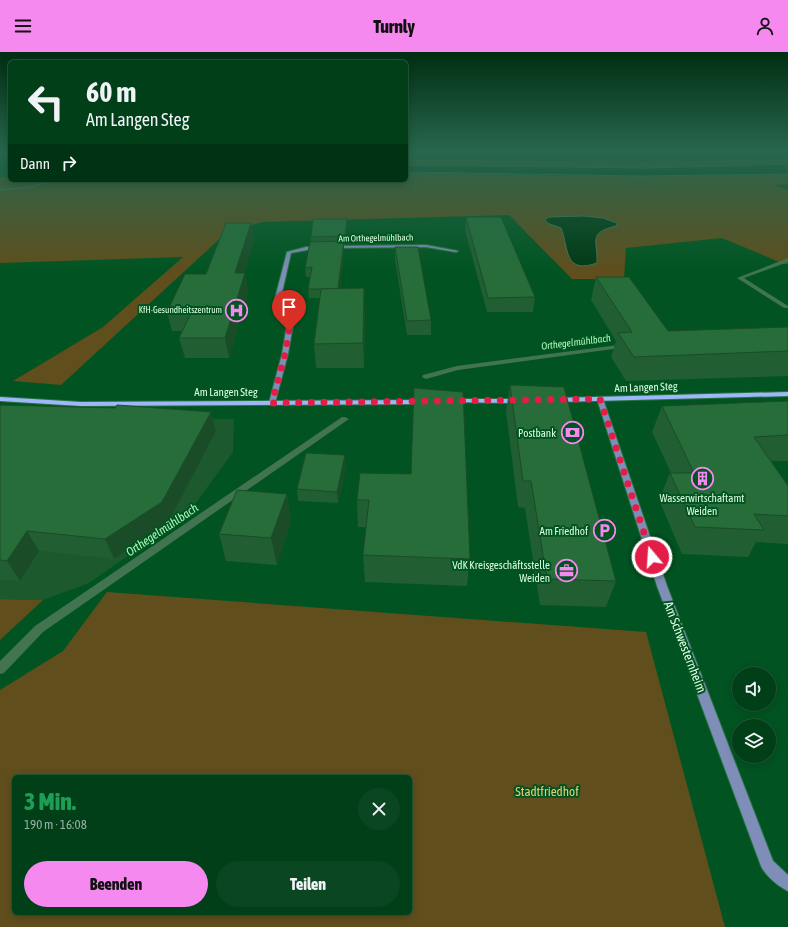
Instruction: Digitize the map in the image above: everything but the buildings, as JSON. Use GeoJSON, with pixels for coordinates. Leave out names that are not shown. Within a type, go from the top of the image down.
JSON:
{"type":"FeatureCollection","features":[{"type":"Feature","properties":{"kind":"street","name":"Am Orthegelmühlbach"},"geometry":{"type":"LineString","coordinates":[[330,247],[426,246],[456,251]]}},
{"type":"Feature","properties":{"kind":"street"},"geometry":{"type":"LineString","coordinates":[[272,403],[285,354],[291,319],[276,306],[289,252],[306,248],[322,247]]}},
{"type":"Feature","properties":{"kind":"street","name":"Am Langen Steg"},"geometry":{"type":"LineString","coordinates":[[553,400],[788,394]]}},
{"type":"Feature","properties":{"kind":"street","name":"Am Langen Steg"},"geometry":{"type":"LineString","coordinates":[[0,399],[81,404],[427,402]]}},
{"type":"Feature","properties":{"kind":"street","name":"Am Schwesternheim"},"geometry":{"type":"LineString","coordinates":[[600,399],[662,586],[768,866],[788,884]]}},
{"type":"Feature","properties":{"kind":"street"},"geometry":{"type":"LineString","coordinates":[[442,402],[521,401]]}},
{"type":"Feature","properties":{"kind":"shaded area"},"geometry":{"type":"Polygon","coordinates":[[[584,216],[603,218],[617,223],[616,226],[601,232],[598,235],[596,239],[597,263],[586,266],[578,265],[573,262],[569,257],[561,228],[547,223],[545,219],[550,217],[584,216]]]}},
{"type":"Feature","properties":{"kind":"shaded area"},"geometry":{"type":"Polygon","coordinates":[[[0,419],[234,419],[233,452],[188,514],[89,583],[43,600],[0,599],[0,419]]]}},
{"type":"Feature","properties":{"kind":"green space"},"geometry":{"type":"Polygon","coordinates":[[[0,191],[788,191],[788,264],[784,264],[722,238],[626,248],[624,279],[572,279],[509,215],[262,222],[226,233],[61,385],[13,381],[103,327],[183,257],[0,263],[0,191]]]}},
{"type":"Feature","properties":{"kind":"green space","name":"Stadtfriedhof"},"geometry":{"type":"Polygon","coordinates":[[[107,592],[646,632],[725,927],[0,927],[0,690],[63,651],[107,592]]]}},
{"type":"Feature","properties":{"kind":"green space"},"geometry":{"type":"Polygon","coordinates":[[[0,599],[43,600],[0,640],[0,599]]]}},
{"type":"Feature","properties":{"kind":"waterway","name":"Orthegelmühlbach"},"geometry":{"type":"LineString","coordinates":[[786,307],[740,278],[788,260]]}},
{"type":"Feature","properties":{"kind":"waterway","name":"Orthegelmühlbach"},"geometry":{"type":"LineString","coordinates":[[426,377],[457,368],[626,346]]}},
{"type":"Feature","properties":{"kind":"waterway","name":"Orthegelmühlbach"},"geometry":{"type":"LineString","coordinates":[[0,669],[39,629],[345,419]]}},
{"type":"Feature","properties":{"kind":"place","name":"KfH-Gesundheitszentrum"},"geometry":{"type":"Point","coordinates":[237,310]}},
{"type":"Feature","properties":{"kind":"place","name":"Postbank"},"geometry":{"type":"Point","coordinates":[572,433]}},
{"type":"Feature","properties":{"kind":"place","name":"Wasserwirtschaftamt Weiden"},"geometry":{"type":"Point","coordinates":[702,478]}},
{"type":"Feature","properties":{"kind":"place","name":"Am Friedhof"},"geometry":{"type":"Point","coordinates":[604,531]}},
{"type":"Feature","properties":{"kind":"place","name":"VdK Kreisgeschäftsstelle Weiden"},"geometry":{"type":"Point","coordinates":[566,571]}},
{"type":"Feature","properties":{"kind":"route"},"geometry":{"type":"LineString","coordinates":[[289,331],[285,354],[272,403],[600,399],[652,557]]}}]}
